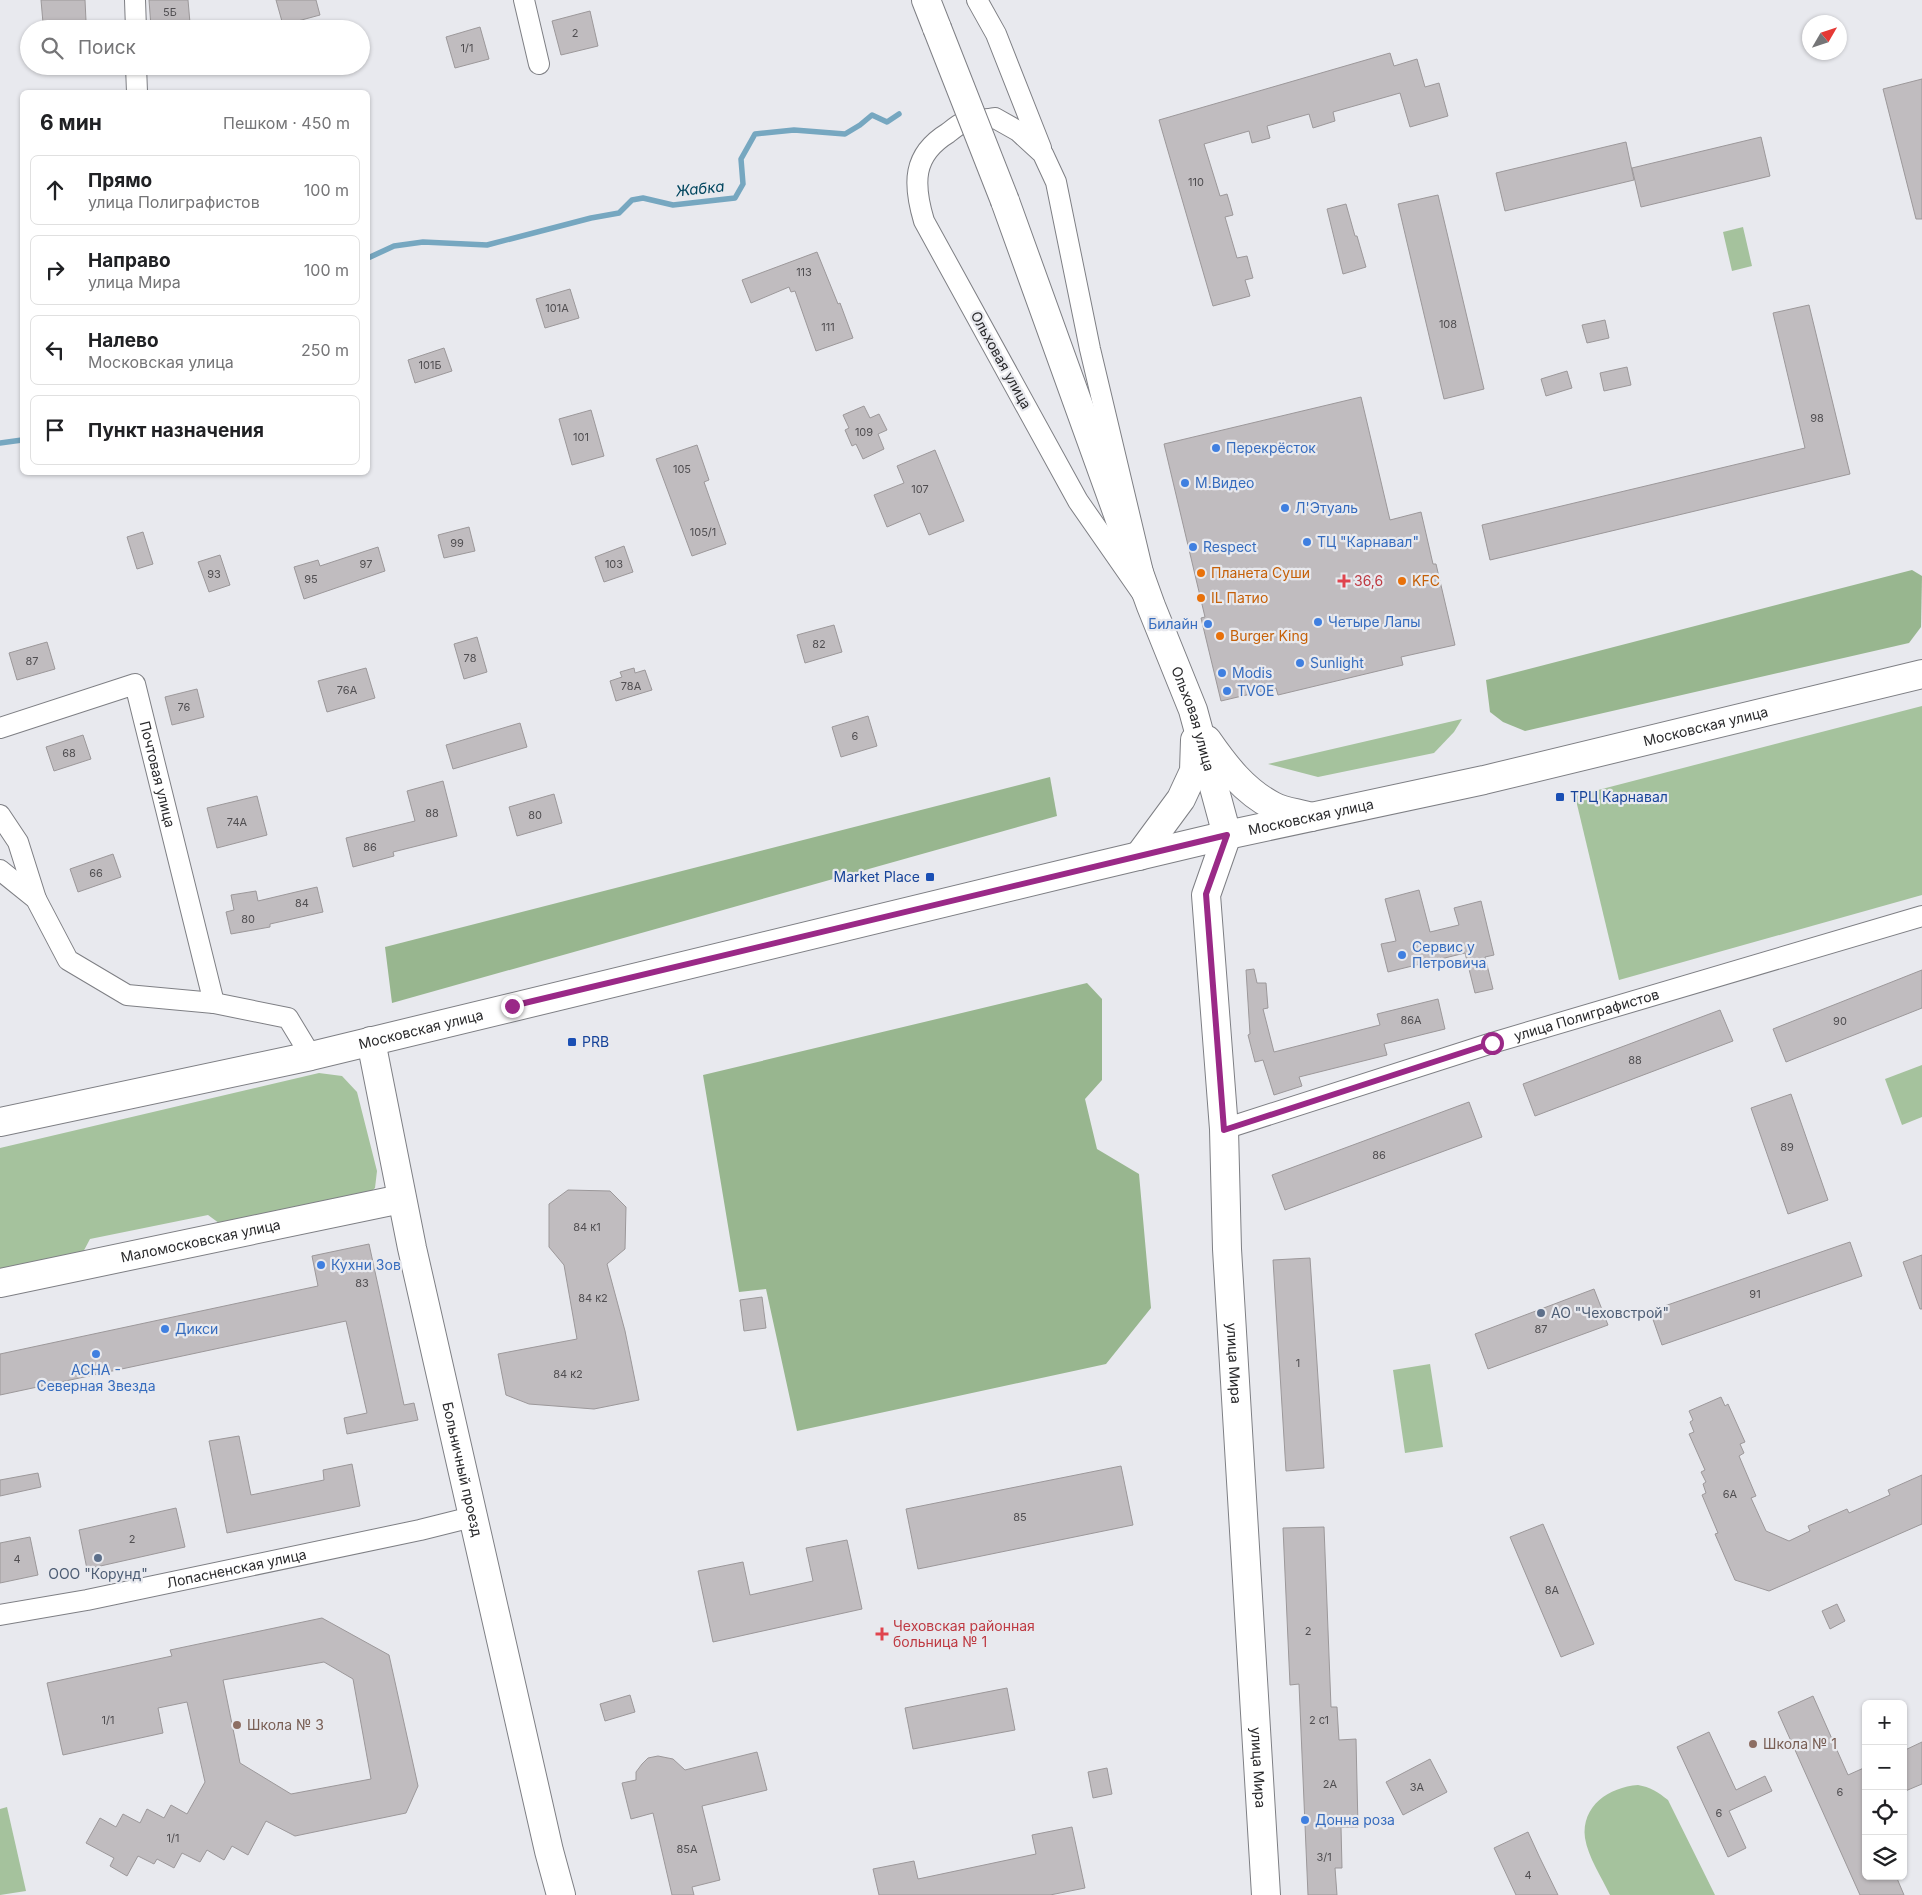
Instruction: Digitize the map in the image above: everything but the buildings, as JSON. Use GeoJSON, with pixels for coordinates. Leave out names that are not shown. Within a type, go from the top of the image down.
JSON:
{"type":"FeatureCollection","features":[{"type":"Feature","properties":{"kind":"main road","name":"Ольховая улица"},"geometry":{"type":"LineString","coordinates":[[926,0],[1005,201],[1151,606],[1193,710],[1227,835]]}},
{"type":"Feature","properties":{"kind":"main road","name":"Московская улица"},"geometry":{"type":"LineString","coordinates":[[0,1122],[311,1056],[1227,835],[1484,780],[1922,674]]}},
{"type":"Feature","properties":{"kind":"main road"},"geometry":{"type":"LineString","coordinates":[[1196,724],[1223,764],[1246,788],[1274,806],[1310,817]]}},
{"type":"Feature","properties":{"kind":"main road"},"geometry":{"type":"LineString","coordinates":[[1139,856],[1181,799],[1194,771],[1196,724]]}},
{"type":"Feature","properties":{"kind":"main road","name":"улица Мира"},"geometry":{"type":"LineString","coordinates":[[1227,835],[1206,894],[1224,1130],[1227,1249],[1266,1895]]}},
{"type":"Feature","properties":{"kind":"main road","name":"Больничный проезд"},"geometry":{"type":"LineString","coordinates":[[371,1041],[402,1200],[472,1517],[547,1843],[561,1895]]}},
{"type":"Feature","properties":{"kind":"main road","name":"Маломосковская улица"},"geometry":{"type":"LineString","coordinates":[[0,1283],[402,1200]]}},
{"type":"Feature","properties":{"kind":"street"},"geometry":{"type":"LineString","coordinates":[[135,0],[136,20]]}},
{"type":"Feature","properties":{"kind":"street"},"geometry":{"type":"LineString","coordinates":[[524,0],[539,64]]}},
{"type":"Feature","properties":{"kind":"street","name":"Ольховая улица"},"geometry":{"type":"LineString","coordinates":[[977,0],[996,34],[1043,154],[1056,182],[1090,349],[1151,606]]}},
{"type":"Feature","properties":{"kind":"street"},"geometry":{"type":"LineString","coordinates":[[136,75],[137,90]]}},
{"type":"Feature","properties":{"kind":"street","name":"Ольховая улица"},"geometry":{"type":"LineString","coordinates":[[1043,154],[1018,131],[995,118],[964,122],[938,139],[924,155],[918,175],[917,197],[924,221],[1078,501],[1151,606]]}},
{"type":"Feature","properties":{"kind":"street","name":"Почтовая улица"},"geometry":{"type":"LineString","coordinates":[[0,728],[135,684],[214,1003]]}},
{"type":"Feature","properties":{"kind":"street"},"geometry":{"type":"LineString","coordinates":[[0,815],[18,842],[36,899],[68,960],[127,996],[214,1003],[288,1018],[311,1056]]}},
{"type":"Feature","properties":{"kind":"street"},"geometry":{"type":"LineString","coordinates":[[0,870],[36,899]]}},
{"type":"Feature","properties":{"kind":"street","name":"улица Полиграфистов"},"geometry":{"type":"LineString","coordinates":[[1224,1130],[1492,1043],[1922,916]]}},
{"type":"Feature","properties":{"kind":"street","name":"Лопасненская улица"},"geometry":{"type":"LineString","coordinates":[[0,1615],[87,1600],[412,1532],[472,1517]]}},
{"type":"Feature","properties":{"kind":"green space"},"geometry":{"type":"Polygon","coordinates":[[[1743,227],[1752,266],[1732,271],[1723,232],[1743,227]]]}},
{"type":"Feature","properties":{"kind":"green space"},"geometry":{"type":"Polygon","coordinates":[[[1912,570],[1922,576],[1921,627],[1909,643],[1525,731],[1503,722],[1490,712],[1486,680],[1912,570]]]}},
{"type":"Feature","properties":{"kind":"green space"},"geometry":{"type":"Polygon","coordinates":[[[1922,706],[1922,895],[1619,980],[1575,796],[1922,706]]]}},
{"type":"Feature","properties":{"kind":"green space"},"geometry":{"type":"Polygon","coordinates":[[[1462,719],[1454,732],[1434,753],[1318,777],[1268,764],[1462,719]]]}},
{"type":"Feature","properties":{"kind":"green space"},"geometry":{"type":"Polygon","coordinates":[[[1050,777],[1057,816],[392,1003],[385,947],[1050,777]]]}},
{"type":"Feature","properties":{"kind":"green space"},"geometry":{"type":"Polygon","coordinates":[[[1087,983],[1102,999],[1102,1080],[1085,1099],[1097,1149],[1139,1174],[1151,1308],[1106,1364],[797,1431],[766,1289],[739,1292],[703,1075],[1087,983]]]}},
{"type":"Feature","properties":{"kind":"green space"},"geometry":{"type":"Polygon","coordinates":[[[1922,1065],[1922,1117],[1902,1125],[1885,1079],[1922,1065]]]}},
{"type":"Feature","properties":{"kind":"green space"},"geometry":{"type":"Polygon","coordinates":[[[319,1073],[342,1076],[357,1092],[377,1171],[375,1188],[365,1197],[223,1226],[208,1215],[90,1239],[81,1256],[0,1272],[0,1148],[319,1073]]]}},
{"type":"Feature","properties":{"kind":"green space"},"geometry":{"type":"Polygon","coordinates":[[[1430,1364],[1443,1447],[1405,1453],[1393,1370],[1430,1364]]]}},
{"type":"Feature","properties":{"kind":"green space"},"geometry":{"type":"Polygon","coordinates":[[[1638,1785],[1654,1790],[1668,1800],[1715,1895],[1610,1895],[1589,1853],[1585,1838],[1585,1827],[1592,1808],[1599,1800],[1617,1790],[1638,1785]]]}},
{"type":"Feature","properties":{"kind":"green space"},"geometry":{"type":"Polygon","coordinates":[[[7,1807],[26,1891],[0,1895],[0,1809],[7,1807]]]}},
{"type":"Feature","properties":{"kind":"waterway","name":"Жабка"},"geometry":{"type":"LineString","coordinates":[[370,257],[394,246],[423,242],[487,245],[591,218],[619,213],[632,200],[643,198],[673,205],[735,198],[743,184],[741,159],[755,134],[794,130],[845,134],[872,115],[887,122],[899,114]]}},
{"type":"Feature","properties":{"kind":"waterway","name":"Жабка"},"geometry":{"type":"LineString","coordinates":[[0,443],[20,440]]}},
{"type":"Feature","properties":{"kind":"place","name":"Перекрёсток"},"geometry":{"type":"Point","coordinates":[1216,448]}},
{"type":"Feature","properties":{"kind":"place","name":"М.Видео"},"geometry":{"type":"Point","coordinates":[1185,483]}},
{"type":"Feature","properties":{"kind":"place","name":"Л'Этуаль"},"geometry":{"type":"Point","coordinates":[1285,508]}},
{"type":"Feature","properties":{"kind":"place","name":"ТЦ \"Карнавал\""},"geometry":{"type":"Point","coordinates":[1307,542]}},
{"type":"Feature","properties":{"kind":"place","name":"Respect"},"geometry":{"type":"Point","coordinates":[1193,547]}},
{"type":"Feature","properties":{"kind":"place","name":"Планета Суши"},"geometry":{"type":"Point","coordinates":[1201,573]}},
{"type":"Feature","properties":{"kind":"place","name":"36,6"},"geometry":{"type":"Point","coordinates":[1344,581]}},
{"type":"Feature","properties":{"kind":"place","name":"KFC"},"geometry":{"type":"Point","coordinates":[1402,581]}},
{"type":"Feature","properties":{"kind":"place","name":"IL Патио"},"geometry":{"type":"Point","coordinates":[1201,598]}},
{"type":"Feature","properties":{"kind":"place","name":"Четыре Лапы"},"geometry":{"type":"Point","coordinates":[1318,622]}},
{"type":"Feature","properties":{"kind":"place","name":"Билайн"},"geometry":{"type":"Point","coordinates":[1208,624]}},
{"type":"Feature","properties":{"kind":"place","name":"Burger King"},"geometry":{"type":"Point","coordinates":[1220,636]}},
{"type":"Feature","properties":{"kind":"place","name":"Sunlight"},"geometry":{"type":"Point","coordinates":[1300,663]}},
{"type":"Feature","properties":{"kind":"place","name":"Modis"},"geometry":{"type":"Point","coordinates":[1222,673]}},
{"type":"Feature","properties":{"kind":"place","name":"TVOE"},"geometry":{"type":"Point","coordinates":[1227,691]}},
{"type":"Feature","properties":{"kind":"place","name":"ТРЦ Карнавал"},"geometry":{"type":"Point","coordinates":[1560,797]}},
{"type":"Feature","properties":{"kind":"place","name":"Market Place"},"geometry":{"type":"Point","coordinates":[930,877]}},
{"type":"Feature","properties":{"kind":"place","name":"Сервис у Петровича"},"geometry":{"type":"Point","coordinates":[1402,955]}},
{"type":"Feature","properties":{"kind":"place","name":"PRB"},"geometry":{"type":"Point","coordinates":[572,1042]}},
{"type":"Feature","properties":{"kind":"place","name":"Кухни Зов"},"geometry":{"type":"Point","coordinates":[321,1265]}},
{"type":"Feature","properties":{"kind":"place","name":"АО \"Чеховстрой\""},"geometry":{"type":"Point","coordinates":[1541,1313]}},
{"type":"Feature","properties":{"kind":"place","name":"Дикси"},"geometry":{"type":"Point","coordinates":[165,1329]}},
{"type":"Feature","properties":{"kind":"place","name":"АСНА - Северная Звезда"},"geometry":{"type":"Point","coordinates":[96,1354]}},
{"type":"Feature","properties":{"kind":"place","name":"ООО \"Корунд\""},"geometry":{"type":"Point","coordinates":[98,1558]}},
{"type":"Feature","properties":{"kind":"place","name":"Чеховская районная больница № 1"},"geometry":{"type":"Point","coordinates":[882,1634]}},
{"type":"Feature","properties":{"kind":"place","name":"Школа № 3"},"geometry":{"type":"Point","coordinates":[237,1725]}},
{"type":"Feature","properties":{"kind":"place","name":"Школа № 1"},"geometry":{"type":"Point","coordinates":[1753,1744]}},
{"type":"Feature","properties":{"kind":"place","name":"Донна роза"},"geometry":{"type":"Point","coordinates":[1305,1820]}},
{"type":"Feature","properties":{"kind":"route"},"geometry":{"type":"LineString","coordinates":[[512,1006],[1227,835],[1206,894],[1224,1130],[1492,1043]]}}]}
